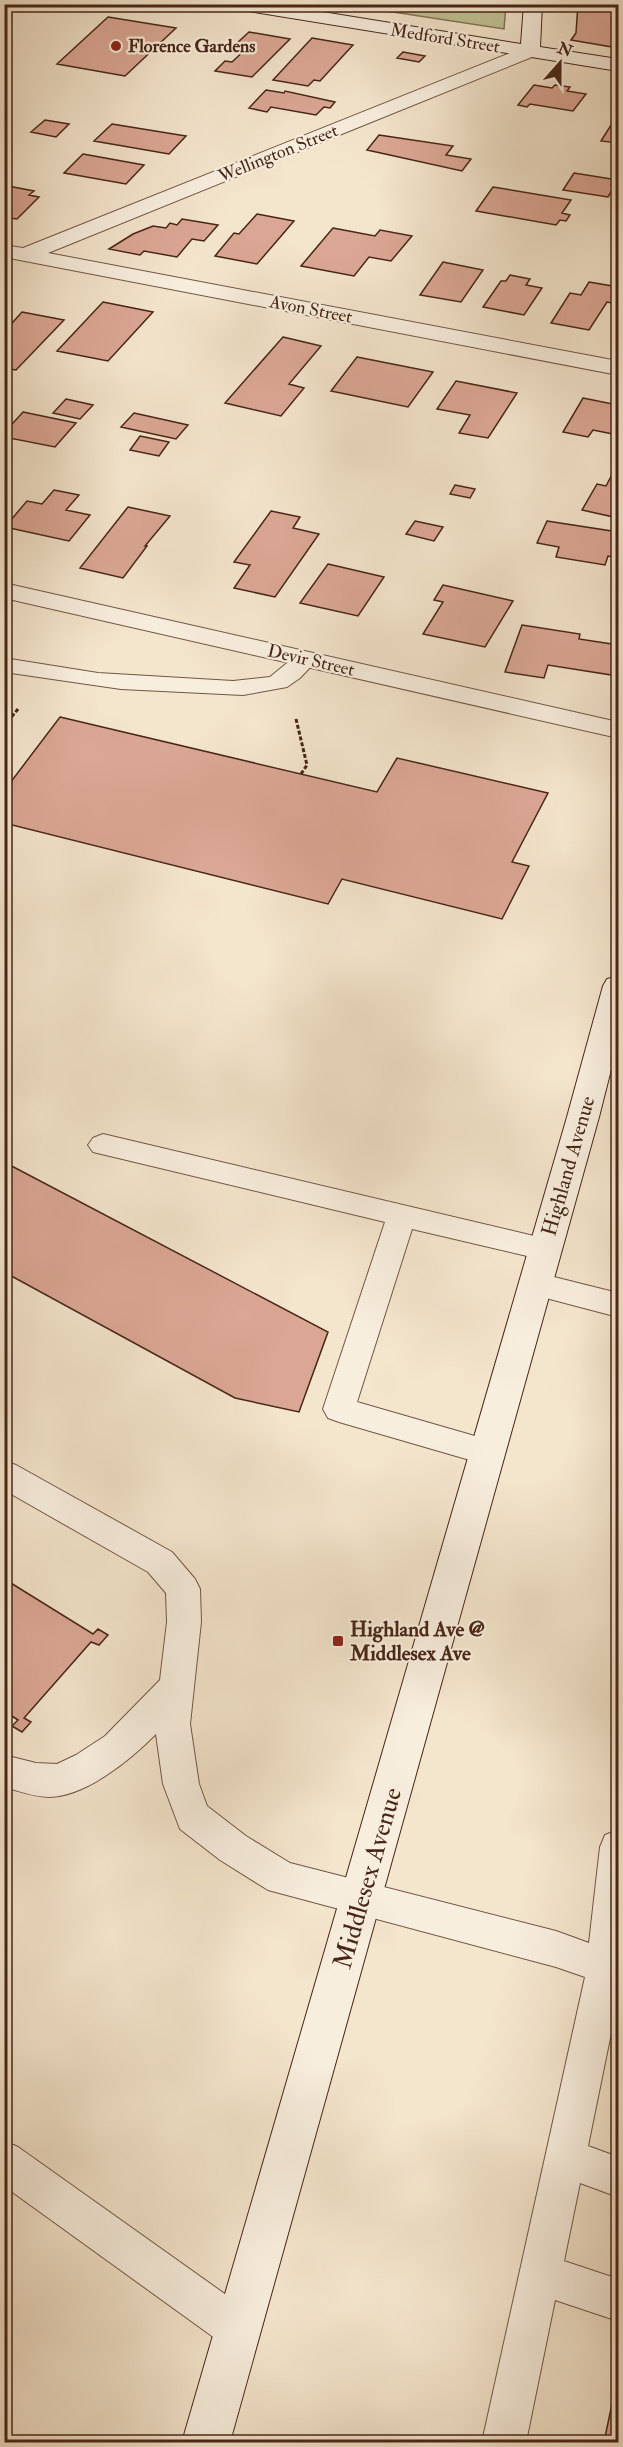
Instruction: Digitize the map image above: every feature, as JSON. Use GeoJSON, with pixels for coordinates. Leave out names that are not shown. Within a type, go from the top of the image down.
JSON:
{"type":"FeatureCollection","features":[{"type":"Feature","properties":{"kind":"street","name":"Medford Street"},"geometry":{"type":"LineString","coordinates":[[236,4],[277,8],[618,65]]}},
{"type":"Feature","properties":{"kind":"street"},"geometry":{"type":"LineString","coordinates":[[530,51],[533,4]]}},
{"type":"Feature","properties":{"kind":"street","name":"Wellington Street"},"geometry":{"type":"LineString","coordinates":[[15,253],[530,51]]}},
{"type":"Feature","properties":{"kind":"street","name":"Avon Street"},"geometry":{"type":"LineString","coordinates":[[15,253],[618,368]]}},
{"type":"Feature","properties":{"kind":"street","name":"Devir Street"},"geometry":{"type":"LineString","coordinates":[[4,590],[618,730]]}},
{"type":"Feature","properties":{"kind":"street","name":"Highland Avenue"},"geometry":{"type":"LineString","coordinates":[[530,1298],[583,1118],[618,986]]}},
{"type":"Feature","properties":{"kind":"street","name":"Middlesex Avenue"},"geometry":{"type":"LineString","coordinates":[[206,2442],[530,1298]]}},
{"type":"Feature","properties":{"kind":"lane"},"geometry":{"type":"LineString","coordinates":[[4,665],[47,674],[158,686],[239,689],[275,684],[287,678],[306,659]]}},
{"type":"Feature","properties":{"kind":"lane"},"geometry":{"type":"LineString","coordinates":[[103,1145],[544,1249]]}},
{"type":"Feature","properties":{"kind":"lane"},"geometry":{"type":"LineString","coordinates":[[402,1215],[339,1409],[487,1452]]}},
{"type":"Feature","properties":{"kind":"lane"},"geometry":{"type":"LineString","coordinates":[[530,1298],[618,1305]]}},
{"type":"Feature","properties":{"kind":"lane"},"geometry":{"type":"LineString","coordinates":[[4,1474],[160,1562],[183,1589],[184,1622],[172,1725],[181,1784],[193,1817],[233,1848],[281,1878],[556,1949],[612,1969]]}},
{"type":"Feature","properties":{"kind":"lane"},"geometry":{"type":"LineString","coordinates":[[4,1771],[27,1778],[56,1780],[87,1769],[116,1750],[146,1721],[178,1684]]}},
{"type":"Feature","properties":{"kind":"lane"},"geometry":{"type":"LineString","coordinates":[[504,2442],[566,2158],[612,1969],[618,1847]]}},
{"type":"Feature","properties":{"kind":"lane"},"geometry":{"type":"LineString","coordinates":[[566,2158],[618,2177]]}},
{"type":"Feature","properties":{"kind":"lane"},"geometry":{"type":"LineString","coordinates":[[4,2161],[238,2329]]}},
{"type":"Feature","properties":{"kind":"lane"},"geometry":{"type":"LineString","coordinates":[[540,2274],[618,2300]]}},
{"type":"Feature","properties":{"kind":"path"},"geometry":{"type":"LineString","coordinates":[[275,684],[291,700],[307,765],[301,774]]}},
{"type":"Feature","properties":{"kind":"green space"},"geometry":{"type":"Polygon","coordinates":[[[347,5],[506,5],[504,29],[347,5]]]}},
{"type":"Feature","properties":{"kind":"building"},"geometry":{"type":"Polygon","coordinates":[[[578,4],[618,4],[618,48],[571,40],[576,33],[578,4]]]}},
{"type":"Feature","properties":{"kind":"building","name":"Florence Gardens"},"geometry":{"type":"Polygon","coordinates":[[[108,17],[176,28],[125,76],[57,64],[108,17]]]}},
{"type":"Feature","properties":{"kind":"building"},"geometry":{"type":"Polygon","coordinates":[[[249,32],[290,39],[252,77],[215,71],[225,61],[232,62],[249,46],[236,44],[249,32]]]}},
{"type":"Feature","properties":{"kind":"building"},"geometry":{"type":"Polygon","coordinates":[[[312,38],[353,45],[320,81],[314,80],[308,86],[273,80],[312,38]]]}},
{"type":"Feature","properties":{"kind":"building"},"geometry":{"type":"Polygon","coordinates":[[[403,52],[425,56],[419,62],[397,58],[403,52]]]}},
{"type":"Feature","properties":{"kind":"building"},"geometry":{"type":"Polygon","coordinates":[[[534,85],[552,88],[555,85],[570,87],[567,91],[586,94],[573,111],[530,104],[527,107],[518,105],[534,85]]]}},
{"type":"Feature","properties":{"kind":"building"},"geometry":{"type":"Polygon","coordinates":[[[266,90],[284,93],[285,91],[335,102],[330,108],[324,107],[316,115],[271,107],[267,112],[249,108],[266,90]]]}},
{"type":"Feature","properties":{"kind":"building"},"geometry":{"type":"Polygon","coordinates":[[[618,114],[618,143],[601,141],[618,114]]]}},
{"type":"Feature","properties":{"kind":"building"},"geometry":{"type":"Polygon","coordinates":[[[45,120],[69,124],[56,137],[31,132],[45,120]]]}},
{"type":"Feature","properties":{"kind":"building"},"geometry":{"type":"Polygon","coordinates":[[[112,124],[186,136],[169,154],[94,141],[112,124]]]}},
{"type":"Feature","properties":{"kind":"building"},"geometry":{"type":"Polygon","coordinates":[[[379,135],[453,146],[446,155],[471,159],[462,171],[367,150],[379,135]]]}},
{"type":"Feature","properties":{"kind":"building"},"geometry":{"type":"Polygon","coordinates":[[[83,154],[144,165],[126,184],[64,173],[83,154]]]}},
{"type":"Feature","properties":{"kind":"building"},"geometry":{"type":"Polygon","coordinates":[[[574,173],[618,180],[608,197],[563,190],[574,173]]]}},
{"type":"Feature","properties":{"kind":"building"},"geometry":{"type":"Polygon","coordinates":[[[8,186],[34,191],[29,195],[39,197],[17,219],[4,217],[4,189],[8,186]]]}},
{"type":"Feature","properties":{"kind":"building"},"geometry":{"type":"Polygon","coordinates":[[[493,187],[571,200],[562,213],[570,215],[566,221],[560,220],[556,225],[476,211],[493,187]]]}},
{"type":"Feature","properties":{"kind":"building"},"geometry":{"type":"Polygon","coordinates":[[[257,214],[294,221],[257,264],[215,256],[234,233],[239,234],[257,214]]]}},
{"type":"Feature","properties":{"kind":"building"},"geometry":{"type":"Polygon","coordinates":[[[182,219],[218,225],[204,241],[192,239],[177,257],[144,251],[140,255],[109,249],[133,234],[153,226],[166,228],[170,223],[177,225],[182,219]]]}},
{"type":"Feature","properties":{"kind":"building"},"geometry":{"type":"Polygon","coordinates":[[[333,228],[375,236],[380,230],[412,236],[391,261],[369,257],[354,276],[301,266],[333,228]]]}},
{"type":"Feature","properties":{"kind":"building"},"geometry":{"type":"Polygon","coordinates":[[[443,262],[483,270],[461,302],[420,295],[443,262]]]}},
{"type":"Feature","properties":{"kind":"building"},"geometry":{"type":"Polygon","coordinates":[[[510,275],[530,279],[526,285],[542,288],[524,315],[483,307],[501,281],[506,281],[510,275]]]}},
{"type":"Feature","properties":{"kind":"building"},"geometry":{"type":"Polygon","coordinates":[[[589,282],[618,287],[618,304],[607,302],[589,330],[551,323],[570,293],[581,295],[589,282]]]}},
{"type":"Feature","properties":{"kind":"building"},"geometry":{"type":"Polygon","coordinates":[[[103,302],[153,312],[108,361],[57,351],[103,302]]]}},
{"type":"Feature","properties":{"kind":"building"},"geometry":{"type":"Polygon","coordinates":[[[22,312],[64,320],[16,370],[4,368],[4,332],[22,312]]]}},
{"type":"Feature","properties":{"kind":"building"},"geometry":{"type":"Polygon","coordinates":[[[283,337],[321,346],[289,384],[304,388],[281,416],[225,403],[283,337]]]}},
{"type":"Feature","properties":{"kind":"building"},"geometry":{"type":"Polygon","coordinates":[[[357,357],[433,372],[408,407],[331,391],[357,357]]]}},
{"type":"Feature","properties":{"kind":"building"},"geometry":{"type":"Polygon","coordinates":[[[456,381],[517,393],[488,438],[459,433],[470,415],[437,409],[456,381]]]}},
{"type":"Feature","properties":{"kind":"building"},"geometry":{"type":"Polygon","coordinates":[[[583,398],[618,405],[618,435],[593,430],[588,437],[563,432],[583,398]]]}},
{"type":"Feature","properties":{"kind":"building"},"geometry":{"type":"Polygon","coordinates":[[[66,399],[93,405],[80,419],[53,413],[66,399]]]}},
{"type":"Feature","properties":{"kind":"building"},"geometry":{"type":"Polygon","coordinates":[[[23,412],[76,423],[55,447],[4,437],[4,433],[23,412]]]}},
{"type":"Feature","properties":{"kind":"building"},"geometry":{"type":"Polygon","coordinates":[[[134,413],[188,425],[176,439],[121,427],[134,413]]]}},
{"type":"Feature","properties":{"kind":"building"},"geometry":{"type":"Polygon","coordinates":[[[140,436],[169,442],[159,456],[130,450],[140,436]]]}},
{"type":"Feature","properties":{"kind":"building"},"geometry":{"type":"Polygon","coordinates":[[[616,467],[618,468],[618,518],[582,510],[597,484],[606,486],[616,467]]]}},
{"type":"Feature","properties":{"kind":"building"},"geometry":{"type":"Polygon","coordinates":[[[455,485],[475,489],[470,498],[450,494],[455,485]]]}},
{"type":"Feature","properties":{"kind":"building"},"geometry":{"type":"Polygon","coordinates":[[[54,490],[79,495],[66,510],[90,515],[69,541],[5,527],[27,501],[42,504],[54,490]]]}},
{"type":"Feature","properties":{"kind":"building"},"geometry":{"type":"Polygon","coordinates":[[[128,507],[170,516],[123,578],[80,568],[128,507]]]}},
{"type":"Feature","properties":{"kind":"building"},"geometry":{"type":"Polygon","coordinates":[[[271,511],[300,517],[293,528],[319,534],[275,597],[234,588],[250,565],[234,562],[271,511]]]}},
{"type":"Feature","properties":{"kind":"building"},"geometry":{"type":"Polygon","coordinates":[[[415,521],[443,527],[434,541],[406,534],[415,521]]]}},
{"type":"Feature","properties":{"kind":"building"},"geometry":{"type":"Polygon","coordinates":[[[547,521],[618,532],[618,558],[608,556],[605,565],[556,557],[559,547],[537,543],[547,521]]]}},
{"type":"Feature","properties":{"kind":"building"},"geometry":{"type":"Polygon","coordinates":[[[328,564],[384,577],[358,616],[300,603],[328,564]]]}},
{"type":"Feature","properties":{"kind":"building"},"geometry":{"type":"Polygon","coordinates":[[[443,585],[513,601],[485,647],[423,634],[443,602],[434,600],[443,585]]]}},
{"type":"Feature","properties":{"kind":"building"},"geometry":{"type":"Polygon","coordinates":[[[522,625],[580,634],[579,639],[618,645],[618,676],[548,665],[544,678],[505,672],[522,625]]]}},
{"type":"Feature","properties":{"kind":"building"},"geometry":{"type":"Polygon","coordinates":[[[60,717],[377,792],[397,758],[548,793],[512,862],[529,866],[502,919],[342,879],[328,904],[4,823],[4,791],[60,717]]]}},
{"type":"Feature","properties":{"kind":"building"},"geometry":{"type":"Polygon","coordinates":[[[4,1162],[328,1332],[299,1412],[235,1398],[4,1272],[4,1162]]]}},
{"type":"Feature","properties":{"kind":"building"},"geometry":{"type":"Polygon","coordinates":[[[4,1574],[9,1577],[6,1580],[93,1634],[98,1629],[108,1635],[99,1645],[91,1642],[24,1718],[31,1722],[22,1732],[12,1726],[18,1720],[4,1711],[4,1574]]]}},
{"type":"Feature","properties":{"kind":"building"},"geometry":{"type":"Polygon","coordinates":[[[618,2375],[618,2442],[604,2442],[618,2375]]]}},
{"type":"Feature","properties":{"kind":"place","name":"Florence Gardens"},"geometry":{"type":"Point","coordinates":[116,46]}},
{"type":"Feature","properties":{"kind":"place","name":"Highland Ave @ Middlesex Ave"},"geometry":{"type":"Point","coordinates":[338,1641]}}]}
